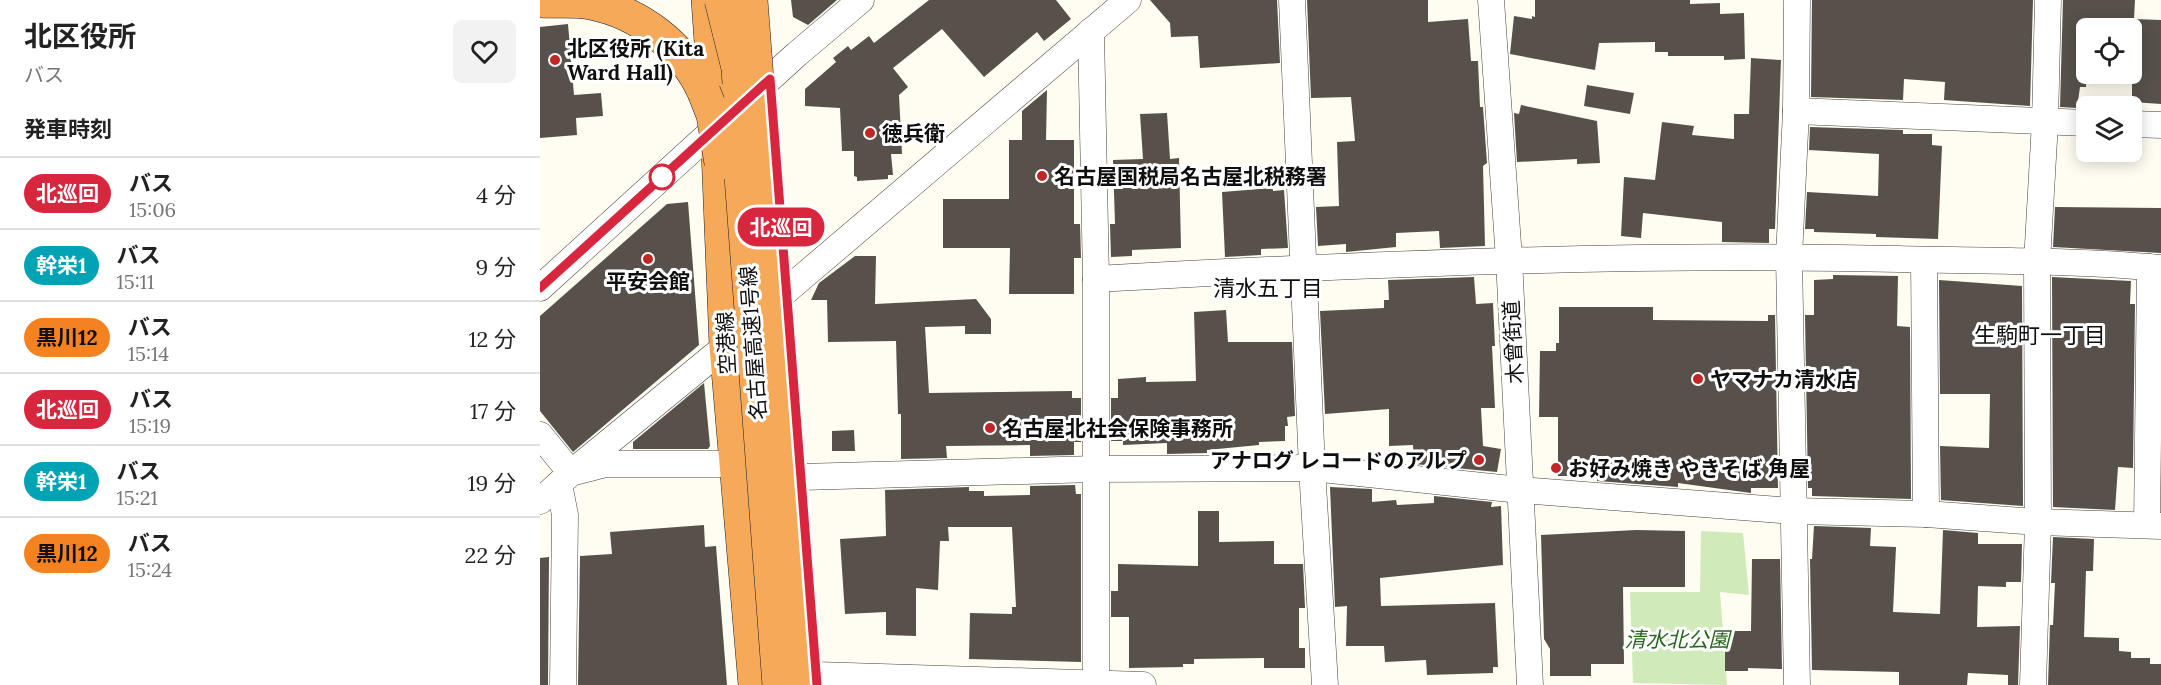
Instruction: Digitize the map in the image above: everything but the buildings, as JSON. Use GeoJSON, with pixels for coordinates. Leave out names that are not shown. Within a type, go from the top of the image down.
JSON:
{"type":"FeatureCollection","features":[{"type":"Feature","properties":{"kind":"highway","name":"空港線"},"geometry":{"type":"LineString","coordinates":[[708,0],[717,127],[726,346],[734,464],[755,685]]}},
{"type":"Feature","properties":{"kind":"highway"},"geometry":{"type":"LineString","coordinates":[[721,0],[738,68],[787,609],[803,680]]}},
{"type":"Feature","properties":{"kind":"highway","name":"名古屋高速1号線"},"geometry":{"type":"LineString","coordinates":[[728,0],[773,608],[803,680]]}},
{"type":"Feature","properties":{"kind":"highway","name":"名古屋高速1号線"},"geometry":{"type":"LineString","coordinates":[[751,0],[803,680]]}},
{"type":"Feature","properties":{"kind":"highway"},"geometry":{"type":"LineString","coordinates":[[764,0],[801,477],[803,680]]}},
{"type":"Feature","properties":{"kind":"highway"},"geometry":{"type":"LineString","coordinates":[[540,1],[590,3],[622,11],[668,40],[688,63],[713,115],[726,206],[763,577],[773,608]]}},
{"type":"Feature","properties":{"kind":"street"},"geometry":{"type":"LineString","coordinates":[[540,288],[770,79],[861,0]]}},
{"type":"Feature","properties":{"kind":"street"},"geometry":{"type":"LineString","coordinates":[[786,291],[1128,0]]}},
{"type":"Feature","properties":{"kind":"street"},"geometry":{"type":"LineString","coordinates":[[1292,0],[1312,468],[1325,685]]}},
{"type":"Feature","properties":{"kind":"street","name":"木曾街道"},"geometry":{"type":"LineString","coordinates":[[1491,0],[1509,259],[1530,685]]}},
{"type":"Feature","properties":{"kind":"street"},"geometry":{"type":"LineString","coordinates":[[1797,0],[1796,111],[1789,257],[1797,685]]}},
{"type":"Feature","properties":{"kind":"street"},"geometry":{"type":"LineString","coordinates":[[2033,685],[2038,522],[2037,262],[2045,122],[2048,0]]}},
{"type":"Feature","properties":{"kind":"street"},"geometry":{"type":"LineString","coordinates":[[1091,31],[1096,279],[1096,683]]}},
{"type":"Feature","properties":{"kind":"street"},"geometry":{"type":"LineString","coordinates":[[1796,111],[2076,123]]}},
{"type":"Feature","properties":{"kind":"street"},"geometry":{"type":"LineString","coordinates":[[2142,124],[2161,125]]}},
{"type":"Feature","properties":{"kind":"street"},"geometry":{"type":"LineString","coordinates":[[801,477],[1095,469],[1312,468],[1520,490],[1794,511],[1926,514],[2038,522],[2154,526],[2155,267],[1789,257],[1509,259],[1305,267],[1096,279]]}},
{"type":"Feature","properties":{"kind":"street"},"geometry":{"type":"LineString","coordinates":[[1924,260],[1926,514]]}},
{"type":"Feature","properties":{"kind":"street"},"geometry":{"type":"LineString","coordinates":[[557,486],[726,346]]}},
{"type":"Feature","properties":{"kind":"street"},"geometry":{"type":"LineString","coordinates":[[540,435],[565,515],[562,685]]}},
{"type":"Feature","properties":{"kind":"street"},"geometry":{"type":"LineString","coordinates":[[557,486],[606,464],[734,464]]}},
{"type":"Feature","properties":{"kind":"street"},"geometry":{"type":"LineString","coordinates":[[803,680],[1143,685]]}},
{"type":"Feature","properties":{"kind":"green space","name":"清水北公園"},"geometry":{"type":"Polygon","coordinates":[[[1701,531],[1743,533],[1749,595],[1720,592],[1727,685],[1633,683],[1630,592],[1700,592],[1701,531]]]}},
{"type":"Feature","properties":{"kind":"bus line","name":"北巡回"},"geometry":{"type":"LineString","coordinates":[[540,288],[770,79],[817,685]]}},
{"type":"Feature","properties":{"kind":"place","name":"北区役所 (Kita Ward Hall)"},"geometry":{"type":"Point","coordinates":[555,60]}},
{"type":"Feature","properties":{"kind":"place","name":"徳兵衛"},"geometry":{"type":"Point","coordinates":[870,133]}},
{"type":"Feature","properties":{"kind":"place","name":"名古屋国税局名古屋北税務署"},"geometry":{"type":"Point","coordinates":[1042,176]}},
{"type":"Feature","properties":{"kind":"place","name":"平安会館"},"geometry":{"type":"Point","coordinates":[648,259]}},
{"type":"Feature","properties":{"kind":"place","name":"ヤマナカ清水店"},"geometry":{"type":"Point","coordinates":[1698,379]}},
{"type":"Feature","properties":{"kind":"place","name":"名古屋北社会保険事務所"},"geometry":{"type":"Point","coordinates":[990,428]}},
{"type":"Feature","properties":{"kind":"place","name":"アナログ レコードのアルプ"},"geometry":{"type":"Point","coordinates":[1479,460]}},
{"type":"Feature","properties":{"kind":"place","name":"お好み焼き やきそば 角屋"},"geometry":{"type":"Point","coordinates":[1556,468]}},
{"type":"Feature","properties":{"kind":"district","name":"清水五丁目"},"geometry":{"type":"Point","coordinates":[1268,288]}},
{"type":"Feature","properties":{"kind":"district","name":"生駒町一丁目"},"geometry":{"type":"Point","coordinates":[2040,335]}}]}
